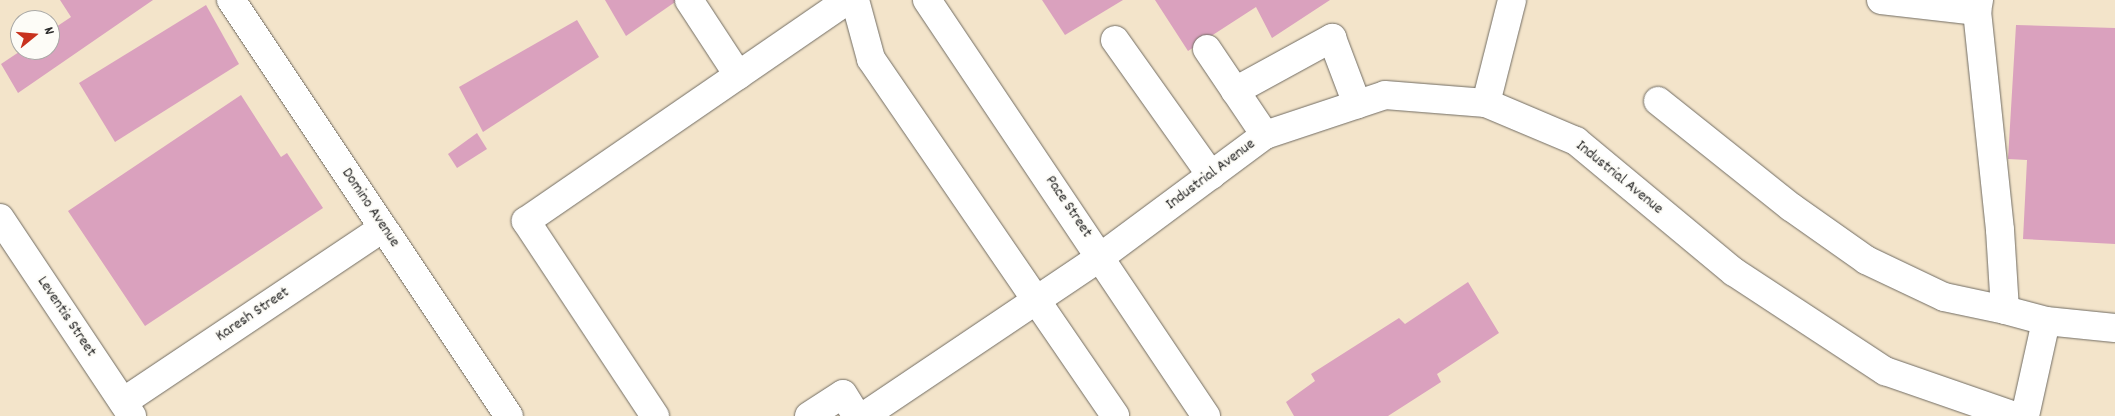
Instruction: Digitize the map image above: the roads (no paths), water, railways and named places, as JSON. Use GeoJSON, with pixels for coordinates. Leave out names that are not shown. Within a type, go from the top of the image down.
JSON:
{"type":"FeatureCollection","features":[{"type":"Feature","properties":{"kind":"street","name":"Domino Avenue"},"geometry":{"type":"LineString","coordinates":[[232,0],[510,416]]}},
{"type":"Feature","properties":{"kind":"street"},"geometry":{"type":"LineString","coordinates":[[688,0],[738,75]]}},
{"type":"Feature","properties":{"kind":"street"},"geometry":{"type":"LineString","coordinates":[[654,416],[526,222],[847,0]]}},
{"type":"Feature","properties":{"kind":"street"},"geometry":{"type":"LineString","coordinates":[[855,0],[871,60],[1115,416]]}},
{"type":"Feature","properties":{"kind":"street","name":"Pace Street"},"geometry":{"type":"LineString","coordinates":[[927,0],[1102,256],[1206,416]]}},
{"type":"Feature","properties":{"kind":"street"},"geometry":{"type":"LineString","coordinates":[[1486,103],[1512,0]]}},
{"type":"Feature","properties":{"kind":"street"},"geometry":{"type":"LineString","coordinates":[[1881,0],[1978,6],[2005,310]]}},
{"type":"Feature","properties":{"kind":"street"},"geometry":{"type":"LineString","coordinates":[[1236,91],[1332,38],[1357,104]]}},
{"type":"Feature","properties":{"kind":"street"},"geometry":{"type":"LineString","coordinates":[[1116,40],[1211,175]]}},
{"type":"Feature","properties":{"kind":"street"},"geometry":{"type":"LineString","coordinates":[[1207,49],[1265,135]]}},
{"type":"Feature","properties":{"kind":"street","name":"Industrial Avenue"},"geometry":{"type":"LineString","coordinates":[[864,416],[1102,256],[1265,135],[1386,95],[1486,103],[1576,141],[1734,272],[1885,371],[2014,416]]}},
{"type":"Feature","properties":{"kind":"street"},"geometry":{"type":"LineString","coordinates":[[1658,101],[1790,207],[1866,260],[1944,297],[2046,321],[2115,328]]}},
{"type":"Feature","properties":{"kind":"street","name":"Leventis Street"},"geometry":{"type":"LineString","coordinates":[[0,218],[127,409]]}},
{"type":"Feature","properties":{"kind":"street","name":"Karesh Street"},"geometry":{"type":"LineString","coordinates":[[127,409],[383,228]]}},
{"type":"Feature","properties":{"kind":"street"},"geometry":{"type":"LineString","coordinates":[[2025,416],[2046,321]]}},
{"type":"Feature","properties":{"kind":"street"},"geometry":{"type":"LineString","coordinates":[[809,416],[842,394],[857,416]]}}]}
